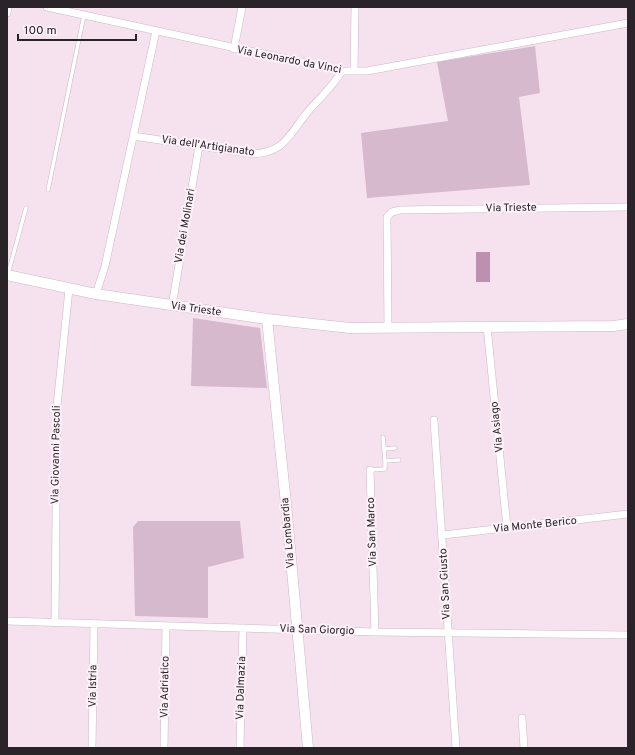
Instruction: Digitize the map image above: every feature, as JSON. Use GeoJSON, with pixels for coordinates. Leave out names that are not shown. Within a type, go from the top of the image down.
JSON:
{"type":"FeatureCollection","features":[{"type":"Feature","properties":{"kind":"street"},"geometry":{"type":"LineString","coordinates":[[7,13],[8,7]]}},
{"type":"Feature","properties":{"kind":"street","name":"Via Leonardo da Vinci"},"geometry":{"type":"LineString","coordinates":[[47,7],[234,49],[342,71],[367,71],[628,23]]}},
{"type":"Feature","properties":{"kind":"street"},"geometry":{"type":"LineString","coordinates":[[234,49],[242,7]]}},
{"type":"Feature","properties":{"kind":"street"},"geometry":{"type":"LineString","coordinates":[[354,71],[355,7]]}},
{"type":"Feature","properties":{"kind":"street"},"geometry":{"type":"LineString","coordinates":[[96,294],[105,266],[156,31]]}},
{"type":"Feature","properties":{"kind":"street","name":"Via dell'Artigianato"},"geometry":{"type":"LineString","coordinates":[[133,136],[254,154],[267,153],[279,147],[287,139],[306,113],[332,87],[342,71]]}},
{"type":"Feature","properties":{"kind":"street","name":"Via dei Molinari"},"geometry":{"type":"LineString","coordinates":[[172,306],[199,146]]}},
{"type":"Feature","properties":{"kind":"street","name":"Via Trieste"},"geometry":{"type":"LineString","coordinates":[[388,328],[386,217],[392,212],[400,210],[628,207]]}},
{"type":"Feature","properties":{"kind":"street","name":"Via Trieste"},"geometry":{"type":"LineString","coordinates":[[7,275],[69,289],[172,306],[266,319],[350,328],[613,326],[628,324]]}},
{"type":"Feature","properties":{"kind":"street","name":"Via Giovanni Pascoli"},"geometry":{"type":"LineString","coordinates":[[55,622],[57,406],[69,289]]}},
{"type":"Feature","properties":{"kind":"street","name":"Via Lombardia"},"geometry":{"type":"LineString","coordinates":[[266,319],[287,514],[296,629],[308,748]]}},
{"type":"Feature","properties":{"kind":"street","name":"Via Asiago"},"geometry":{"type":"LineString","coordinates":[[487,326],[508,528]]}},
{"type":"Feature","properties":{"kind":"street","name":"Via San Giusto"},"geometry":{"type":"LineString","coordinates":[[434,420],[443,535],[456,748]]}},
{"type":"Feature","properties":{"kind":"street","name":"Via San Marco"},"geometry":{"type":"LineString","coordinates":[[370,470],[375,632]]}},
{"type":"Feature","properties":{"kind":"street","name":"Via Monte Berico"},"geometry":{"type":"LineString","coordinates":[[443,535],[628,514]]}},
{"type":"Feature","properties":{"kind":"street","name":"Via San Giorgio"},"geometry":{"type":"LineString","coordinates":[[7,621],[448,634],[628,635]]}},
{"type":"Feature","properties":{"kind":"street","name":"Via Istria"},"geometry":{"type":"LineString","coordinates":[[92,748],[94,624]]}},
{"type":"Feature","properties":{"kind":"street","name":"Via Adriatico"},"geometry":{"type":"LineString","coordinates":[[164,748],[166,626]]}},
{"type":"Feature","properties":{"kind":"street","name":"Via Dalmazia"},"geometry":{"type":"LineString","coordinates":[[240,748],[243,628]]}},
{"type":"Feature","properties":{"kind":"street"},"geometry":{"type":"LineString","coordinates":[[522,718],[524,748]]}},
{"type":"Feature","properties":{"kind":"lane"},"geometry":{"type":"LineString","coordinates":[[48,190],[84,15]]}},
{"type":"Feature","properties":{"kind":"lane"},"geometry":{"type":"LineString","coordinates":[[7,275],[26,208]]}},
{"type":"Feature","properties":{"kind":"lane"},"geometry":{"type":"LineString","coordinates":[[383,437],[385,461],[399,460]]}},
{"type":"Feature","properties":{"kind":"lane"},"geometry":{"type":"LineString","coordinates":[[384,449],[395,448]]}},
{"type":"Feature","properties":{"kind":"lane","name":"Via San Marco"},"geometry":{"type":"LineString","coordinates":[[370,470],[385,469],[385,461]]}},
{"type":"Feature","properties":{"kind":"shaded area"},"geometry":{"type":"Polygon","coordinates":[[[535,46],[540,93],[519,97],[530,185],[367,198],[361,133],[448,121],[437,62],[535,46]]]}},
{"type":"Feature","properties":{"kind":"shaded area"},"geometry":{"type":"Polygon","coordinates":[[[476,252],[490,252],[490,282],[476,282],[476,252]]]}},
{"type":"Feature","properties":{"kind":"shaded area"},"geometry":{"type":"Polygon","coordinates":[[[193,318],[260,328],[267,388],[191,386],[193,318]]]}},
{"type":"Feature","properties":{"kind":"shaded area"},"geometry":{"type":"Polygon","coordinates":[[[138,521],[240,521],[244,558],[208,567],[208,618],[135,616],[133,527],[138,521]]]}}]}
